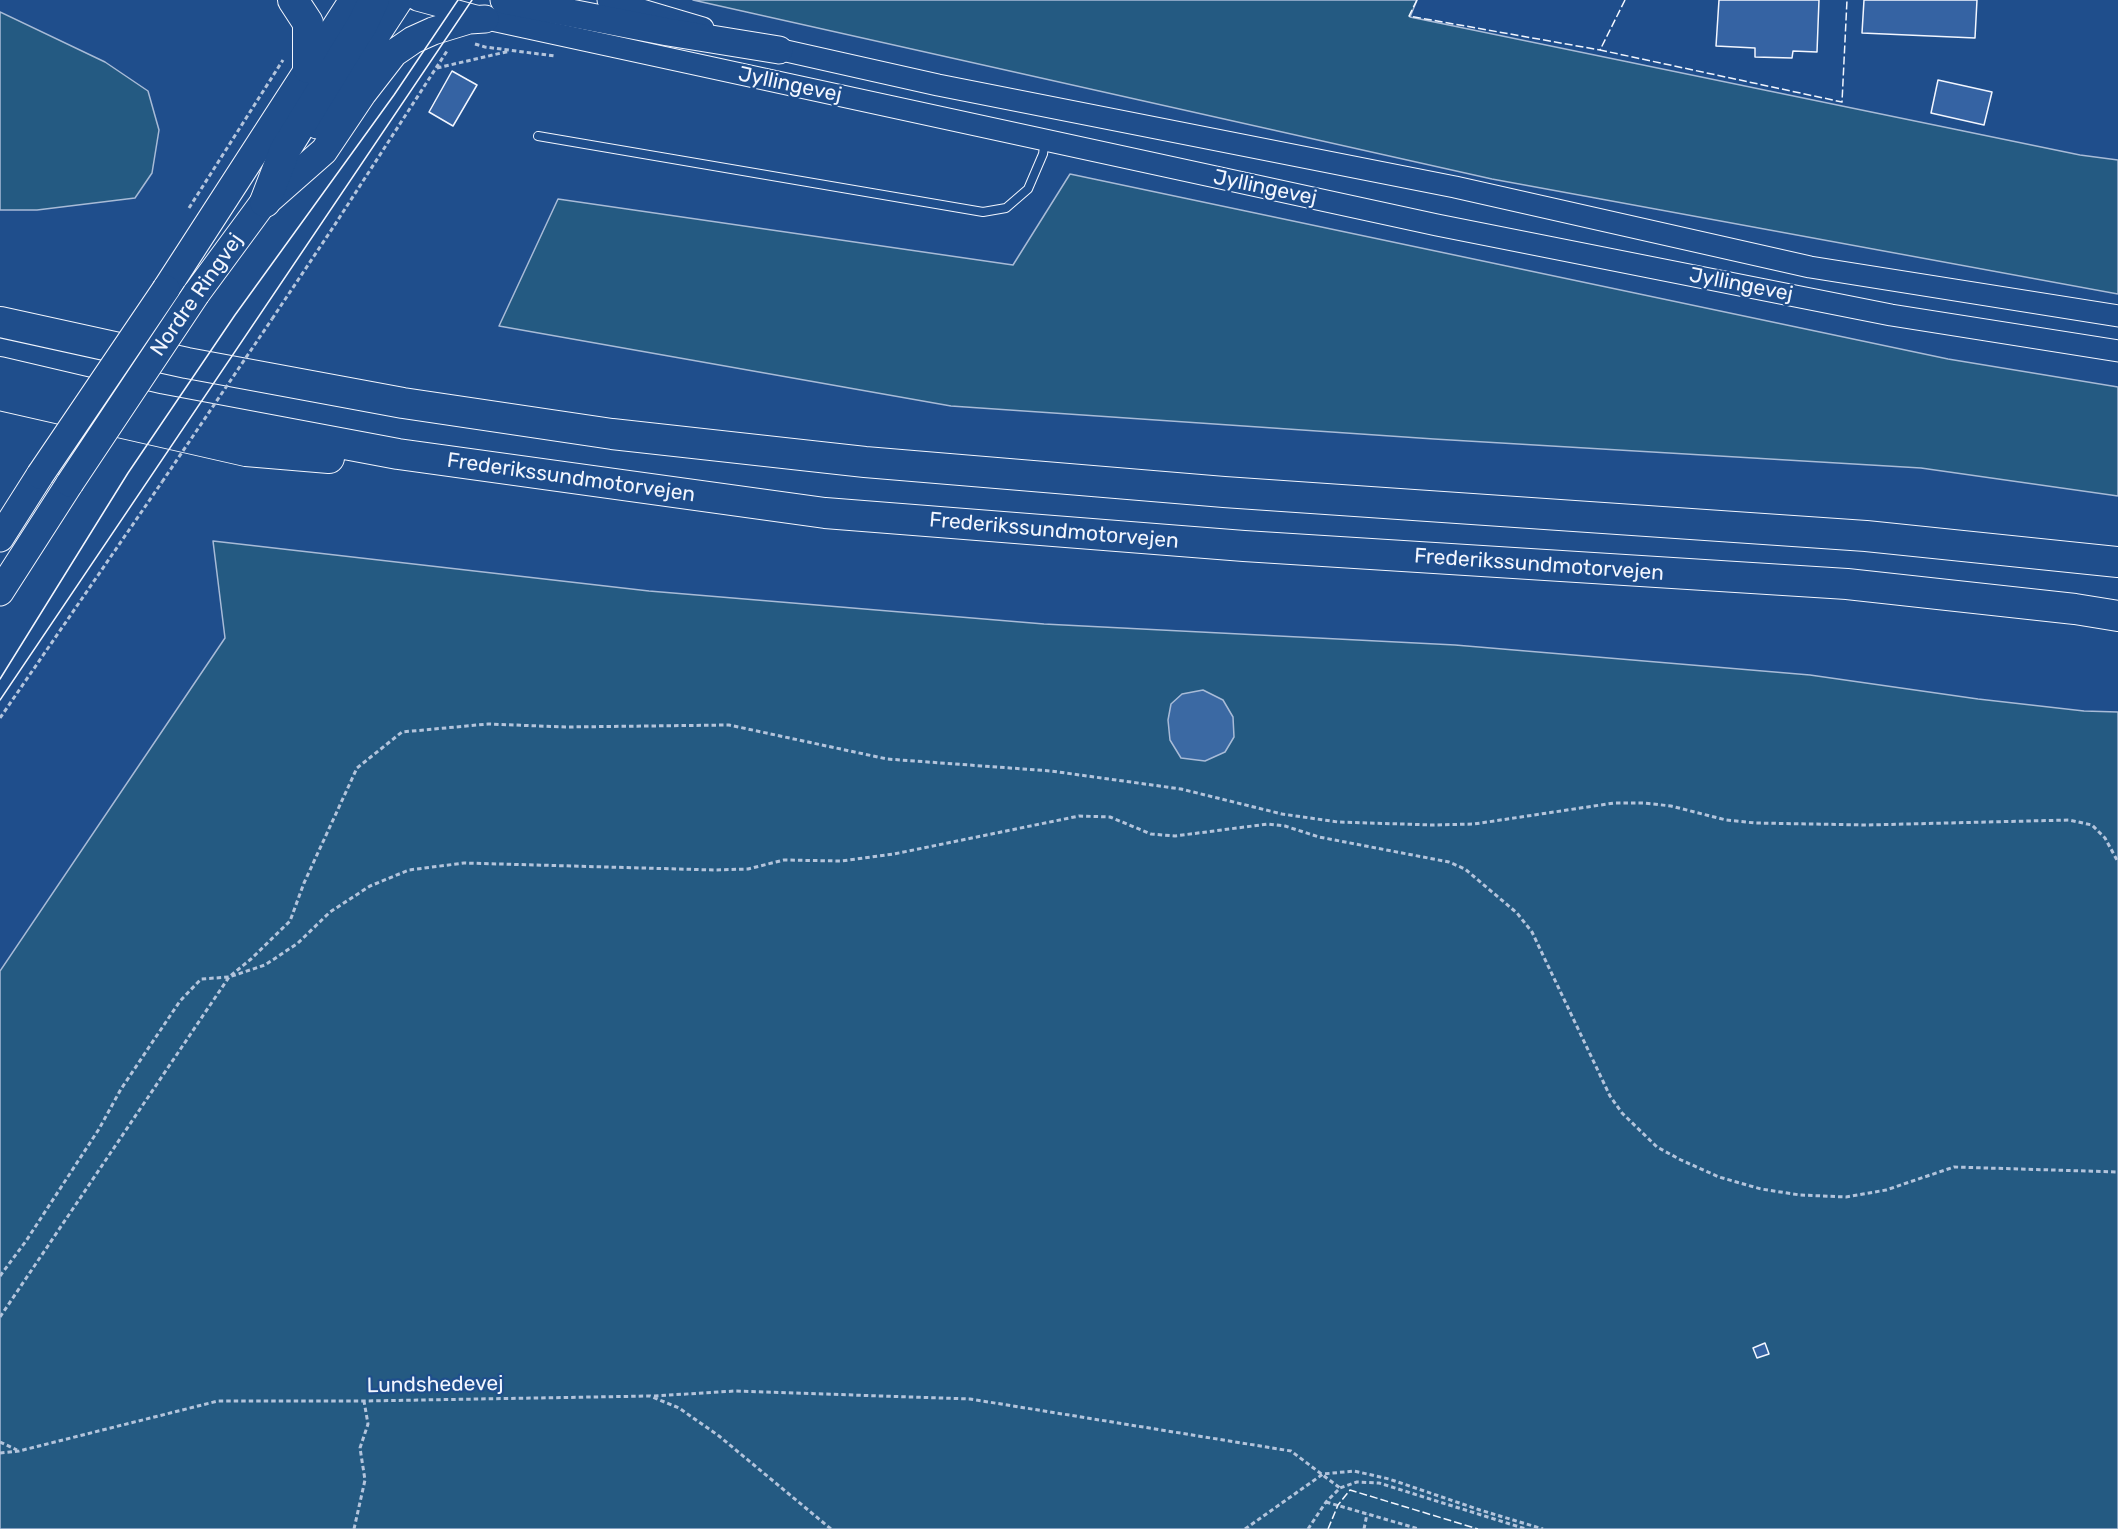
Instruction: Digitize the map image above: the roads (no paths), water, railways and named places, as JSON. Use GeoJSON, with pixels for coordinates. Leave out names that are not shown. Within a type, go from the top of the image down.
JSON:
{"type":"FeatureCollection","features":[{"type":"Feature","properties":{"kind":"highway"},"geometry":{"type":"LineString","coordinates":[[293,0],[308,23],[298,60]]}},
{"type":"Feature","properties":{"kind":"highway"},"geometry":{"type":"LineString","coordinates":[[265,202],[285,150],[362,25],[374,0]]}},
{"type":"Feature","properties":{"kind":"highway"},"geometry":{"type":"LineString","coordinates":[[5,322],[187,363],[403,403],[612,434],[877,463],[1224,492],[1866,537],[2118,562]]}},
{"type":"Feature","properties":{"kind":"highway","name":"Frederikssundmotorvejen"},"geometry":{"type":"LineString","coordinates":[[0,372],[158,409],[398,454],[825,513],[1244,546],[1847,584],[2118,616]]}},
{"type":"Feature","properties":{"kind":"highway"},"geometry":{"type":"LineString","coordinates":[[0,395],[246,451],[335,459],[398,454]]}},
{"type":"Feature","properties":{"kind":"main road","name":"Nordre Ringvej"},"geometry":{"type":"LineString","coordinates":[[0,538],[166,289],[298,60],[353,0]]}},
{"type":"Feature","properties":{"kind":"main road","name":"Nordre Ringvej"},"geometry":{"type":"LineString","coordinates":[[0,592],[196,294],[235,239],[265,202],[399,0]]}},
{"type":"Feature","properties":{"kind":"main road"},"geometry":{"type":"LineString","coordinates":[[265,202],[324,151],[363,93],[394,53],[413,40],[433,31],[486,13],[668,32],[779,50]]}},
{"type":"Feature","properties":{"kind":"street","name":"Jyllingevej"},"geometry":{"type":"LineString","coordinates":[[417,0],[486,13],[1045,140],[1437,225],[1891,315],[2118,351]]}},
{"type":"Feature","properties":{"kind":"street","name":"Jyllingevej"},"geometry":{"type":"LineString","coordinates":[[608,0],[779,50],[950,88],[1455,187],[1810,267],[2118,316]]}},
{"type":"Feature","properties":{"kind":"lane"},"geometry":{"type":"LineString","coordinates":[[538,136],[983,212],[1006,208],[1028,189],[1043,154],[1045,140]]}},
{"type":"Feature","properties":{"kind":"tram line"},"geometry":{"type":"LineString","coordinates":[[0,679],[128,473],[235,315],[394,95],[458,0]]}},
{"type":"Feature","properties":{"kind":"tram line"},"geometry":{"type":"LineString","coordinates":[[0,700],[472,0]]}}]}
